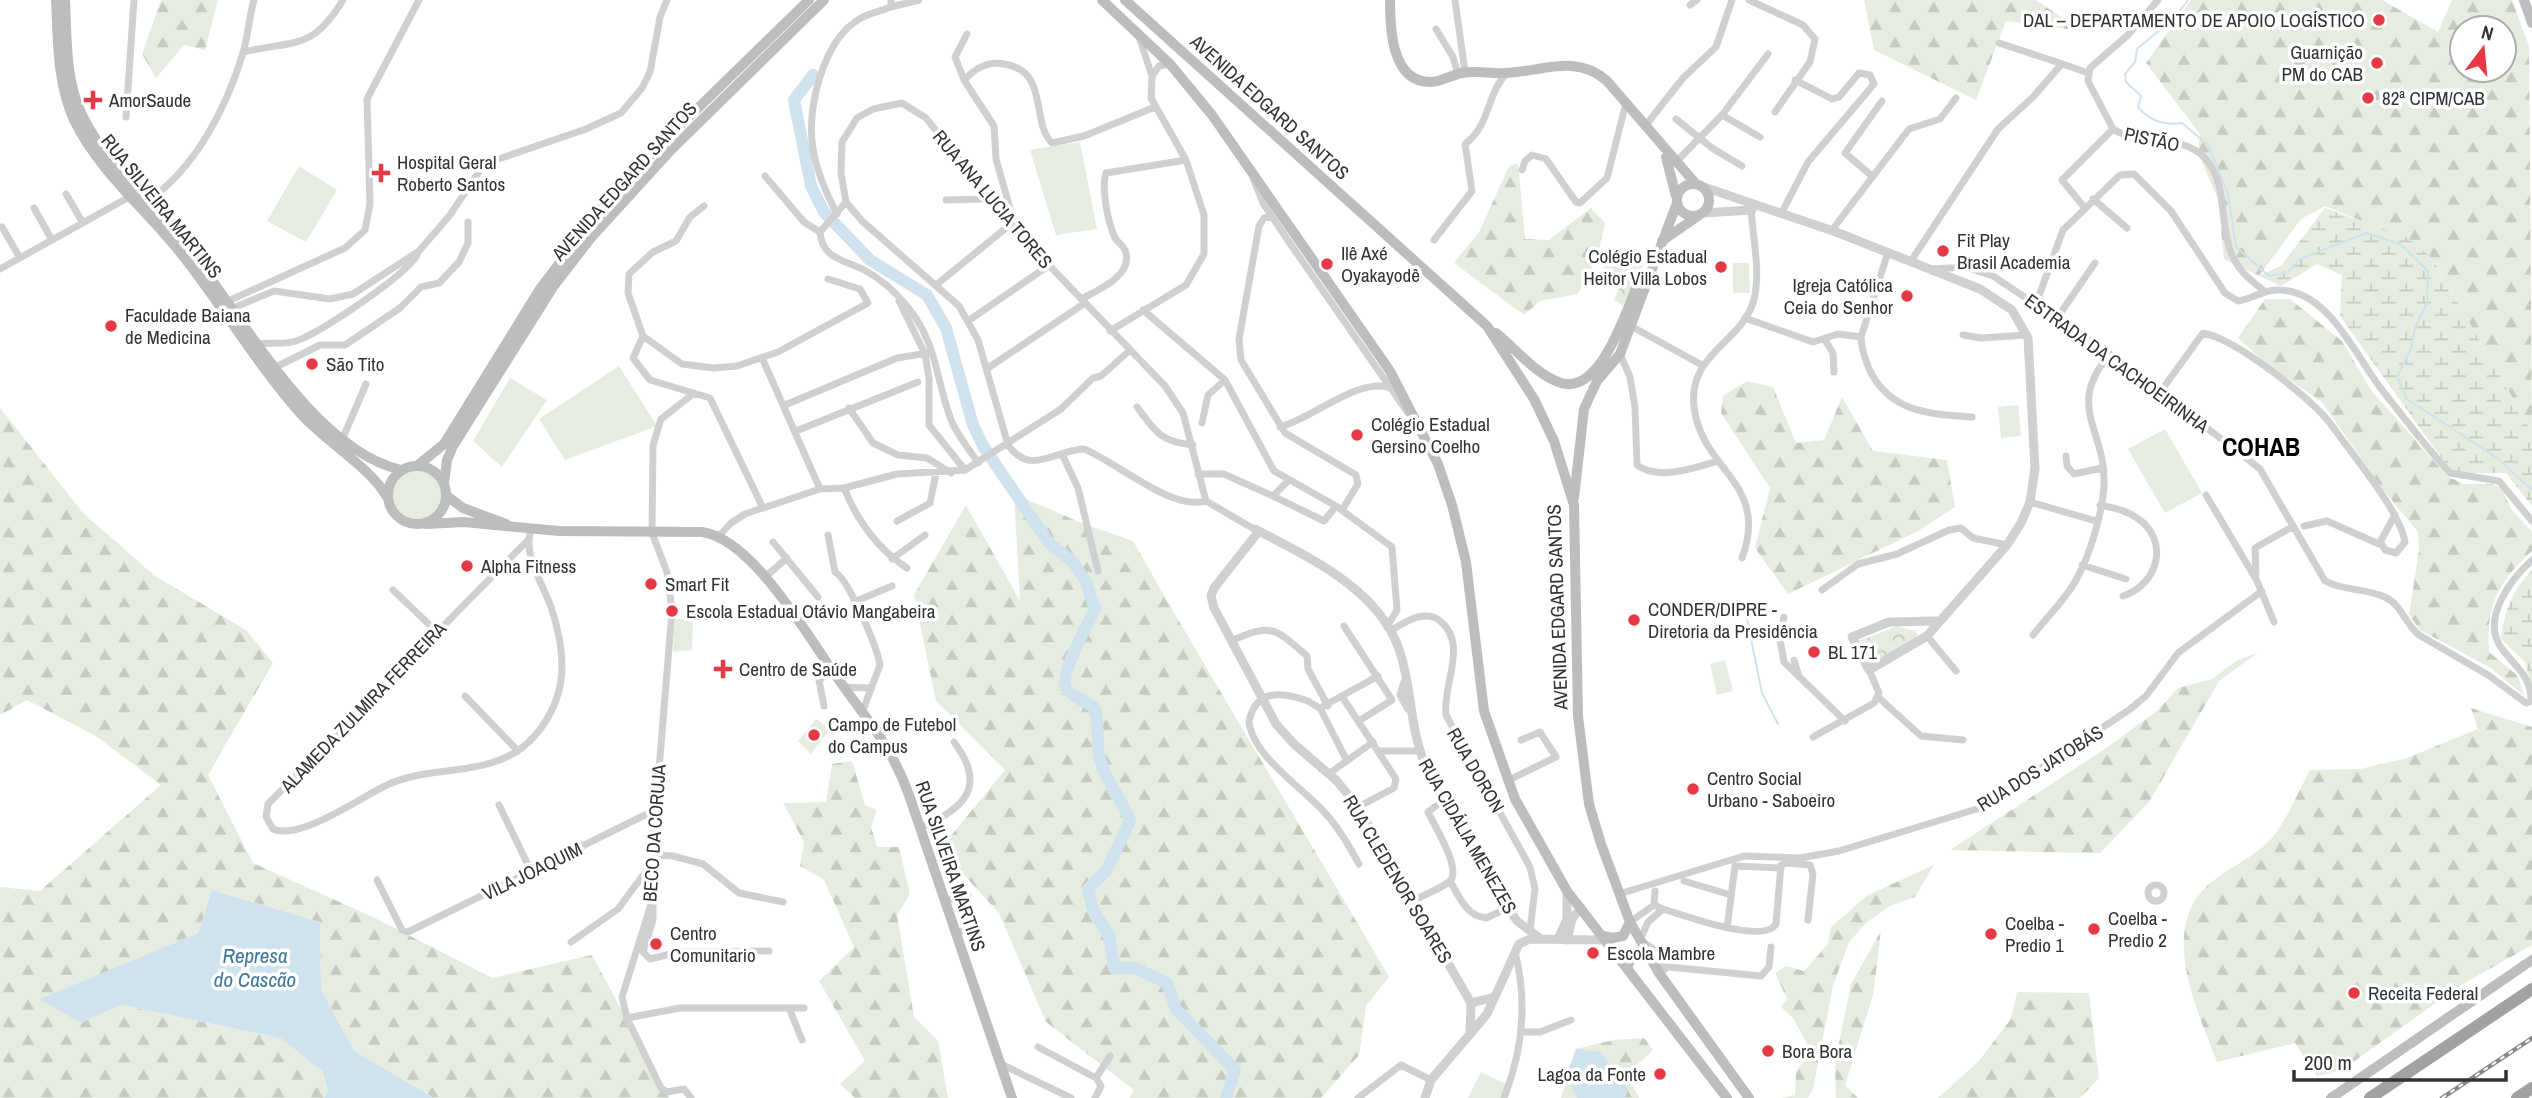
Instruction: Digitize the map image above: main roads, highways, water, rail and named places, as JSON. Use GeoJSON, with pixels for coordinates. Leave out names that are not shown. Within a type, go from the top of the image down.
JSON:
{"type":"FeatureCollection","features":[{"type":"Feature","properties":{"kind":"highway"},"geometry":{"type":"LineString","coordinates":[[2370,1098],[2532,989]]}},
{"type":"Feature","properties":{"kind":"highway"},"geometry":{"type":"LineString","coordinates":[[2518,1098],[2532,1088]]}},
{"type":"Feature","properties":{"kind":"main road","name":"RUA SILVEIRA MARTINS"},"geometry":{"type":"LineString","coordinates":[[56,0],[60,70],[69,107],[86,141],[227,305],[300,413],[330,444],[374,478],[387,497]]}},
{"type":"Feature","properties":{"kind":"main road","name":"RUA SILVEIRA MARTINS"},"geometry":{"type":"LineString","coordinates":[[65,0],[69,66],[81,113],[96,139],[324,424],[371,461],[401,470]]}},
{"type":"Feature","properties":{"kind":"main road","name":"AVENIDA EDGARD SANTOS"},"geometry":{"type":"LineString","coordinates":[[417,466],[435,455],[444,444],[540,289],[600,209],[657,148],[809,0]]}},
{"type":"Feature","properties":{"kind":"main road","name":"AVENIDA EDGARD SANTOS"},"geometry":{"type":"LineString","coordinates":[[444,484],[445,467],[453,446],[511,350],[568,266],[671,150],[824,0]]}},
{"type":"Feature","properties":{"kind":"main road","name":"AVENIDA EDGARD SANTOS"},"geometry":{"type":"LineString","coordinates":[[1102,0],[1170,64],[1212,114],[1390,371],[1440,470],[1462,540],[1472,605],[1480,691],[1509,780],[1526,821],[1567,891],[1628,966],[1727,1098]]}},
{"type":"Feature","properties":{"kind":"main road","name":"AVENIDA EDGARD SANTOS"},"geometry":{"type":"LineString","coordinates":[[1125,0],[1487,326],[1546,424],[1574,505],[1576,675],[1589,803],[1630,922],[1646,950],[1749,1098]]}},
{"type":"Feature","properties":{"kind":"main road"},"geometry":{"type":"LineString","coordinates":[[1390,0],[1392,36],[1397,57],[1406,72],[1421,81],[1431,82],[1461,73],[1507,74],[1556,66],[1584,67],[1602,76],[1646,125],[1675,163],[1700,186],[1709,200],[1702,214],[1661,242]]}},
{"type":"Feature","properties":{"kind":"main road"},"geometry":{"type":"LineString","coordinates":[[2524,0],[2532,23]]}},
{"type":"Feature","properties":{"kind":"main road"},"geometry":{"type":"LineString","coordinates":[[1659,144],[1671,170],[1677,200],[1686,215],[1702,214]]}},
{"type":"Feature","properties":{"kind":"main road"},"geometry":{"type":"LineString","coordinates":[[1574,505],[1584,409],[1645,292],[1644,283],[1677,200],[1686,185],[1700,186]]}},
{"type":"Feature","properties":{"kind":"main road"},"geometry":{"type":"LineString","coordinates":[[1487,326],[1543,373],[1564,384],[1587,379],[1615,351]]}},
{"type":"Feature","properties":{"kind":"main road"},"geometry":{"type":"LineString","coordinates":[[426,524],[437,518],[444,508],[447,496],[444,484],[438,474],[417,466],[401,470],[393,477],[387,497],[391,510],[400,520],[412,525],[464,522],[509,526]]}},
{"type":"Feature","properties":{"kind":"main road"},"geometry":{"type":"LineString","coordinates":[[447,496],[463,508],[509,526]]}},
{"type":"Feature","properties":{"kind":"main road","name":"RUA SILVEIRA MARTINS"},"geometry":{"type":"LineString","coordinates":[[509,526],[529,535],[702,532],[719,536],[737,549],[764,578],[796,615],[832,671],[890,748],[1012,1098]]}},
{"type":"Feature","properties":{"kind":"main road"},"geometry":{"type":"LineString","coordinates":[[1604,938],[1623,936],[1630,922]]}},
{"type":"Feature","properties":{"kind":"main road"},"geometry":{"type":"LineString","coordinates":[[1604,938],[1640,940]]}},
{"type":"Feature","properties":{"kind":"main road"},"geometry":{"type":"LineString","coordinates":[[1628,966],[1632,953],[1646,950]]}},
{"type":"Feature","properties":{"kind":"main road"},"geometry":{"type":"LineString","coordinates":[[2331,1098],[2532,960]]}},
{"type":"Feature","properties":{"kind":"water","name":"Represa do Cascão"},"geometry":{"type":"Polygon","coordinates":[[[212,890],[320,922],[321,989],[354,1051],[434,1098],[324,1098],[328,1091],[323,1071],[280,1038],[122,1005],[80,1023],[40,999],[198,933],[212,890]]]}},
{"type":"Feature","properties":{"kind":"water"},"geometry":{"type":"Polygon","coordinates":[[[1576,1049],[1601,1052],[1628,1089],[1625,1098],[1577,1098],[1567,1073],[1576,1049]]]}},
{"type":"Feature","properties":{"kind":"waterway"},"geometry":{"type":"LineString","coordinates":[[2188,0],[2174,18],[2137,49],[2135,62],[2125,74],[2126,82],[2141,96],[2138,107],[2147,116],[2163,123],[2182,123],[2208,145],[2228,194],[2236,247],[2269,276],[2288,272],[2300,259],[2366,233],[2400,244],[2428,271],[2427,303],[2415,328],[2411,349],[2397,377],[2407,399],[2497,458],[2532,490]]}},
{"type":"Feature","properties":{"kind":"waterway"},"geometry":{"type":"LineString","coordinates":[[813,75],[794,100],[811,186],[824,212],[870,260],[927,295],[946,328],[973,425],[983,446],[1049,543],[1073,562],[1086,582],[1095,609],[1070,661],[1066,688],[1094,707],[1099,756],[1130,821],[1106,871],[1088,889],[1093,909],[1109,936],[1114,968],[1135,968],[1167,983],[1176,1009],[1235,1070],[1226,1098]]}},
{"type":"Feature","properties":{"kind":"waterway"},"geometry":{"type":"LineString","coordinates":[[1745,609],[1762,693],[1778,724]]}},
{"type":"Feature","properties":{"kind":"railway"},"geometry":{"type":"LineString","coordinates":[[2442,1098],[2532,1038]]}},
{"type":"Feature","properties":{"kind":"place","name":"DAL – DEPARTAMENTO DE APOIO LOGÍSTICO"},"geometry":{"type":"Point","coordinates":[2379,20]}},
{"type":"Feature","properties":{"kind":"place","name":"Guarnição PM do CAB"},"geometry":{"type":"Point","coordinates":[2377,63]}},
{"type":"Feature","properties":{"kind":"place","name":"82ª CIPM/CAB"},"geometry":{"type":"Point","coordinates":[2368,98]}},
{"type":"Feature","properties":{"kind":"place","name":"AmorSaude"},"geometry":{"type":"Point","coordinates":[93,100]}},
{"type":"Feature","properties":{"kind":"place","name":"Hospital Geral Roberto Santos"},"geometry":{"type":"Point","coordinates":[381,173]}},
{"type":"Feature","properties":{"kind":"place","name":"Fit Play Brasil Academia"},"geometry":{"type":"Point","coordinates":[1943,251]}},
{"type":"Feature","properties":{"kind":"place","name":"Ilê Axé Oyakayodê"},"geometry":{"type":"Point","coordinates":[1327,264]}},
{"type":"Feature","properties":{"kind":"place","name":"Colégio Estadual Heitor Villa Lobos"},"geometry":{"type":"Point","coordinates":[1721,267]}},
{"type":"Feature","properties":{"kind":"place","name":"Igreja Católica Ceia do Senhor"},"geometry":{"type":"Point","coordinates":[1907,296]}},
{"type":"Feature","properties":{"kind":"place","name":"Faculdade Baiana de Medicina"},"geometry":{"type":"Point","coordinates":[111,326]}},
{"type":"Feature","properties":{"kind":"place","name":"São Tito"},"geometry":{"type":"Point","coordinates":[312,364]}},
{"type":"Feature","properties":{"kind":"place","name":"Colégio Estadual Gersino Coelho"},"geometry":{"type":"Point","coordinates":[1357,435]}},
{"type":"Feature","properties":{"kind":"place","name":"Alpha Fitness"},"geometry":{"type":"Point","coordinates":[467,566]}},
{"type":"Feature","properties":{"kind":"place","name":"Smart Fit"},"geometry":{"type":"Point","coordinates":[651,584]}},
{"type":"Feature","properties":{"kind":"place","name":"Escola Estadual Otávio Mangabeira"},"geometry":{"type":"Point","coordinates":[672,611]}},
{"type":"Feature","properties":{"kind":"place","name":"CONDER/DIPRE - Diretoria da Presidência"},"geometry":{"type":"Point","coordinates":[1634,620]}},
{"type":"Feature","properties":{"kind":"place","name":"BL 171"},"geometry":{"type":"Point","coordinates":[1814,652]}},
{"type":"Feature","properties":{"kind":"place","name":"Centro de Saúde"},"geometry":{"type":"Point","coordinates":[723,669]}},
{"type":"Feature","properties":{"kind":"place","name":"Campo de Futebol do Campus"},"geometry":{"type":"Point","coordinates":[814,735]}},
{"type":"Feature","properties":{"kind":"place","name":"Centro Social Urbano - Saboeiro"},"geometry":{"type":"Point","coordinates":[1693,789]}},
{"type":"Feature","properties":{"kind":"place","name":"Coelba - Predio 2"},"geometry":{"type":"Point","coordinates":[2094,929]}},
{"type":"Feature","properties":{"kind":"place","name":"Coelba - Predio 1"},"geometry":{"type":"Point","coordinates":[1991,934]}},
{"type":"Feature","properties":{"kind":"place","name":"Centro Comunitario"},"geometry":{"type":"Point","coordinates":[656,944]}},
{"type":"Feature","properties":{"kind":"place","name":"Escola Mambre"},"geometry":{"type":"Point","coordinates":[1593,953]}},
{"type":"Feature","properties":{"kind":"place","name":"Receita Federal"},"geometry":{"type":"Point","coordinates":[2354,993]}},
{"type":"Feature","properties":{"kind":"place","name":"Bora Bora"},"geometry":{"type":"Point","coordinates":[1768,1051]}},
{"type":"Feature","properties":{"kind":"place","name":"Lagoa da Fonte"},"geometry":{"type":"Point","coordinates":[1660,1074]}},
{"type":"Feature","properties":{"kind":"district","name":"COHAB"},"geometry":{"type":"Point","coordinates":[2261,447]}}]}
